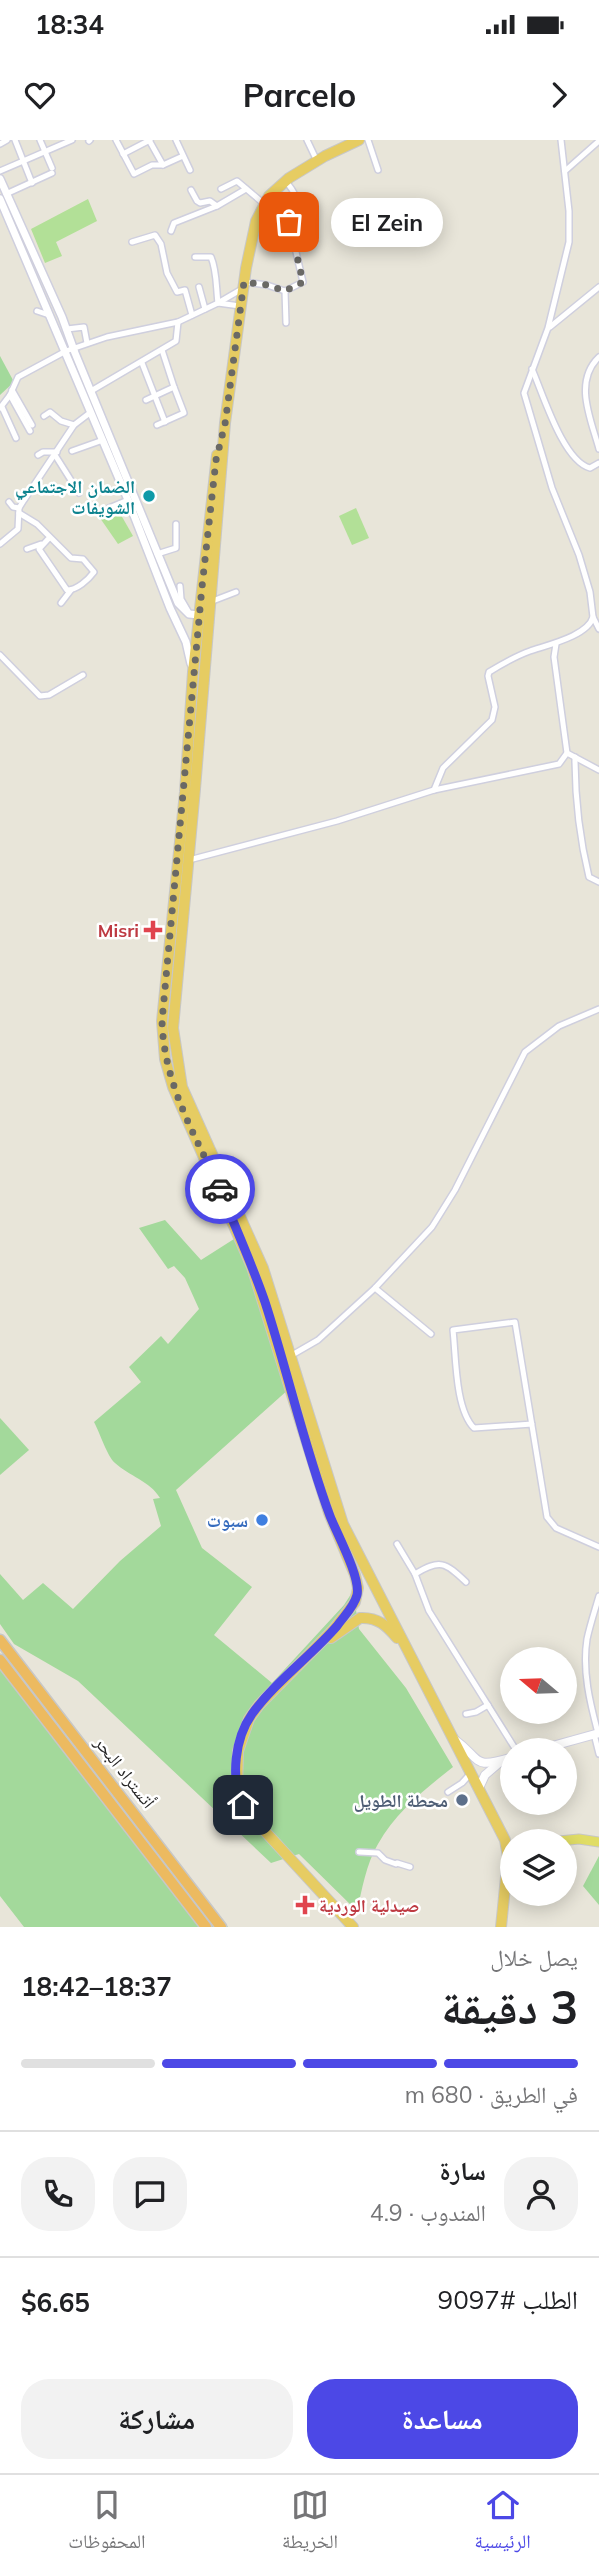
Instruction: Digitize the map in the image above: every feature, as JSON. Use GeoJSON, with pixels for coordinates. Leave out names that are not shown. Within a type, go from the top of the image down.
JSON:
{"type":"FeatureCollection","features":[{"type":"Feature","properties":{"kind":"highway"},"geometry":{"type":"LineString","coordinates":[[359,140],[285,181],[264,203],[256,221],[240,306],[225,424],[189,860],[173,1016],[177,1066],[186,1097],[262,1268],[292,1355],[340,1517],[500,1829]]}},
{"type":"Feature","properties":{"kind":"highway"},"geometry":{"type":"LineString","coordinates":[[225,424],[216,460],[194,614],[185,792],[164,1002],[163,1047],[173,1087],[252,1267],[329,1513],[358,1588],[355,1602],[320,1646],[248,1719],[238,1751],[237,1789],[243,1805],[261,1827],[353,1927]]}},
{"type":"Feature","properties":{"kind":"highway"},"geometry":{"type":"LineString","coordinates":[[320,1646],[353,1623],[366,1618],[384,1624],[409,1652]]}},
{"type":"Feature","properties":{"kind":"highway","name":"أتستراد البحر"},"geometry":{"type":"LineString","coordinates":[[0,1640],[221,1927]]}},
{"type":"Feature","properties":{"kind":"highway","name":"أتستراد البحر"},"geometry":{"type":"LineString","coordinates":[[0,1660],[206,1927]]}},
{"type":"Feature","properties":{"kind":"highway"},"geometry":{"type":"LineString","coordinates":[[495,1818],[504,1829]]}},
{"type":"Feature","properties":{"kind":"highway"},"geometry":{"type":"LineString","coordinates":[[500,1927],[504,1906]]}},
{"type":"Feature","properties":{"kind":"main road"},"geometry":{"type":"LineString","coordinates":[[577,1739],[597,1733]]}},
{"type":"Feature","properties":{"kind":"main road"},"geometry":{"type":"LineString","coordinates":[[454,1739],[480,1763],[500,1761]]}},
{"type":"Feature","properties":{"kind":"main road"},"geometry":{"type":"LineString","coordinates":[[479,1788],[485,1774],[500,1762]]}},
{"type":"Feature","properties":{"kind":"main road"},"geometry":{"type":"LineString","coordinates":[[577,1839],[599,1842]]}},
{"type":"Feature","properties":{"kind":"street"},"geometry":{"type":"LineString","coordinates":[[0,144],[8,140]]}},
{"type":"Feature","properties":{"kind":"street"},"geometry":{"type":"LineString","coordinates":[[15,140],[32,183]]}},
{"type":"Feature","properties":{"kind":"street"},"geometry":{"type":"LineString","coordinates":[[3,197],[52,170],[40,140]]}},
{"type":"Feature","properties":{"kind":"street"},"geometry":{"type":"LineString","coordinates":[[0,171],[72,140]]}},
{"type":"Feature","properties":{"kind":"street"},"geometry":{"type":"LineString","coordinates":[[116,140],[135,174],[156,163],[163,165],[183,156]]}},
{"type":"Feature","properties":{"kind":"street"},"geometry":{"type":"LineString","coordinates":[[123,154],[150,140],[163,165]]}},
{"type":"Feature","properties":{"kind":"street"},"geometry":{"type":"LineString","coordinates":[[176,140],[190,170]]}},
{"type":"Feature","properties":{"kind":"street"},"geometry":{"type":"LineString","coordinates":[[307,140],[317,161]]}},
{"type":"Feature","properties":{"kind":"street"},"geometry":{"type":"LineString","coordinates":[[368,140],[378,170]]}},
{"type":"Feature","properties":{"kind":"street"},"geometry":{"type":"LineString","coordinates":[[561,140],[569,242],[548,328],[524,393],[552,488],[579,555],[590,592],[593,617],[599,630],[585,629]]}},
{"type":"Feature","properties":{"kind":"street"},"geometry":{"type":"LineString","coordinates":[[565,171],[599,141]]}},
{"type":"Feature","properties":{"kind":"street"},"geometry":{"type":"LineString","coordinates":[[0,179],[3,197],[49,315],[91,391],[178,603],[194,614]]}},
{"type":"Feature","properties":{"kind":"street"},"geometry":{"type":"LineString","coordinates":[[221,189],[237,181],[264,203]]}},
{"type":"Feature","properties":{"kind":"street"},"geometry":{"type":"LineString","coordinates":[[16,438],[1,407],[18,377],[53,357],[87,343],[178,322],[218,303],[244,285],[267,285],[285,291],[303,282],[289,222],[299,219],[298,201],[296,192],[285,181]]}},
{"type":"Feature","properties":{"kind":"street"},"geometry":{"type":"LineString","coordinates":[[171,231],[174,223],[217,206],[246,189]]}},
{"type":"Feature","properties":{"kind":"street"},"geometry":{"type":"LineString","coordinates":[[191,190],[200,203],[210,201],[217,206]]}},
{"type":"Feature","properties":{"kind":"street"},"geometry":{"type":"LineString","coordinates":[[3,197],[67,329],[69,349],[91,412],[186,642],[193,672]]}},
{"type":"Feature","properties":{"kind":"street"},"geometry":{"type":"LineString","coordinates":[[298,201],[306,214]]}},
{"type":"Feature","properties":{"kind":"street"},"geometry":{"type":"LineString","coordinates":[[132,242],[155,235],[167,273],[177,292],[185,290],[192,315]]}},
{"type":"Feature","properties":{"kind":"street"},"geometry":{"type":"LineString","coordinates":[[195,257],[211,257],[216,269],[218,303]]}},
{"type":"Feature","properties":{"kind":"street"},"geometry":{"type":"LineString","coordinates":[[199,287],[205,309]]}},
{"type":"Feature","properties":{"kind":"street"},"geometry":{"type":"LineString","coordinates":[[548,328],[599,287]]}},
{"type":"Feature","properties":{"kind":"street"},"geometry":{"type":"LineString","coordinates":[[285,291],[286,323]]}},
{"type":"Feature","properties":{"kind":"street"},"geometry":{"type":"LineString","coordinates":[[218,303],[240,306]]}},
{"type":"Feature","properties":{"kind":"street"},"geometry":{"type":"LineString","coordinates":[[37,311],[49,315]]}},
{"type":"Feature","properties":{"kind":"street"},"geometry":{"type":"LineString","coordinates":[[91,391],[176,341],[178,322]]}},
{"type":"Feature","properties":{"kind":"street"},"geometry":{"type":"LineString","coordinates":[[67,329],[82,325],[87,343]]}},
{"type":"Feature","properties":{"kind":"street"},"geometry":{"type":"LineString","coordinates":[[47,350],[53,357]]}},
{"type":"Feature","properties":{"kind":"street"},"geometry":{"type":"LineString","coordinates":[[157,425],[184,414],[162,350]]}},
{"type":"Feature","properties":{"kind":"street"},"geometry":{"type":"LineString","coordinates":[[599,357],[584,382],[599,449]]}},
{"type":"Feature","properties":{"kind":"street"},"geometry":{"type":"LineString","coordinates":[[142,363],[166,422]]}},
{"type":"Feature","properties":{"kind":"street"},"geometry":{"type":"LineString","coordinates":[[532,369],[567,448],[584,467],[590,468],[599,463]]}},
{"type":"Feature","properties":{"kind":"street"},"geometry":{"type":"LineString","coordinates":[[146,400],[174,387]]}},
{"type":"Feature","properties":{"kind":"street"},"geometry":{"type":"LineString","coordinates":[[11,393],[31,428]]}},
{"type":"Feature","properties":{"kind":"street"},"geometry":{"type":"LineString","coordinates":[[44,416],[50,412],[61,421],[74,425]]}},
{"type":"Feature","properties":{"kind":"street"},"geometry":{"type":"LineString","coordinates":[[0,544],[18,529],[19,511],[74,425],[91,412]]}},
{"type":"Feature","properties":{"kind":"street"},"geometry":{"type":"LineString","coordinates":[[72,451],[103,440]]}},
{"type":"Feature","properties":{"kind":"street"},"geometry":{"type":"LineString","coordinates":[[38,455],[43,452],[56,453]]}},
{"type":"Feature","properties":{"kind":"street"},"geometry":{"type":"LineString","coordinates":[[56,453],[79,493]]}},
{"type":"Feature","properties":{"kind":"street"},"geometry":{"type":"LineString","coordinates":[[109,508],[128,500]]}},
{"type":"Feature","properties":{"kind":"street"},"geometry":{"type":"LineString","coordinates":[[9,502],[37,524],[71,558],[83,559],[94,572],[71,590],[61,603]]}},
{"type":"Feature","properties":{"kind":"street"},"geometry":{"type":"LineString","coordinates":[[158,554],[176,548],[176,524]]}},
{"type":"Feature","properties":{"kind":"street"},"geometry":{"type":"LineString","coordinates":[[27,549],[50,537]]}},
{"type":"Feature","properties":{"kind":"street"},"geometry":{"type":"LineString","coordinates":[[41,544],[41,553],[67,590],[71,590]]}},
{"type":"Feature","properties":{"kind":"street"},"geometry":{"type":"LineString","coordinates":[[180,586],[181,598],[194,614]]}},
{"type":"Feature","properties":{"kind":"street"},"geometry":{"type":"LineString","coordinates":[[210,602],[236,592]]}},
{"type":"Feature","properties":{"kind":"street"},"geometry":{"type":"LineString","coordinates":[[434,790],[443,768],[492,720],[495,707],[489,672],[530,651],[556,645],[590,626],[593,617]]}},
{"type":"Feature","properties":{"kind":"street"},"geometry":{"type":"LineString","coordinates":[[189,860],[337,821],[434,790],[559,764],[567,753],[554,657],[556,645]]}},
{"type":"Feature","properties":{"kind":"street"},"geometry":{"type":"LineString","coordinates":[[0,655],[40,696],[49,695],[83,675]]}},
{"type":"Feature","properties":{"kind":"street"},"geometry":{"type":"LineString","coordinates":[[567,753],[599,770]]}},
{"type":"Feature","properties":{"kind":"street"},"geometry":{"type":"LineString","coordinates":[[575,757],[575,806],[585,862],[589,877],[599,881]]}},
{"type":"Feature","properties":{"kind":"street"},"geometry":{"type":"LineString","coordinates":[[292,1355],[318,1340],[375,1288],[421,1240],[449,1202],[525,1052],[559,1026],[599,1009]]}},
{"type":"Feature","properties":{"kind":"street"},"geometry":{"type":"LineString","coordinates":[[375,1288],[431,1334]]}},
{"type":"Feature","properties":{"kind":"street"},"geometry":{"type":"LineString","coordinates":[[532,1424],[474,1428],[469,1423],[459,1390],[453,1330],[515,1322],[532,1424],[547,1517],[555,1528],[599,1547]]}},
{"type":"Feature","properties":{"kind":"street"},"geometry":{"type":"LineString","coordinates":[[397,1544],[415,1574],[429,1611],[509,1738]]}},
{"type":"Feature","properties":{"kind":"street"},"geometry":{"type":"LineString","coordinates":[[415,1574],[435,1563],[441,1563],[466,1582]]}},
{"type":"Feature","properties":{"kind":"street"},"geometry":{"type":"LineString","coordinates":[[599,1596],[587,1639],[586,1671],[599,1754]]}},
{"type":"Feature","properties":{"kind":"street"},"geometry":{"type":"LineString","coordinates":[[466,1714],[488,1705]]}},
{"type":"Feature","properties":{"kind":"street"},"geometry":{"type":"LineString","coordinates":[[448,1792],[471,1773]]}},
{"type":"Feature","properties":{"kind":"street"},"geometry":{"type":"LineString","coordinates":[[359,1852],[378,1853],[385,1860],[410,1867]]}},
{"type":"Feature","properties":{"kind":"green space"},"geometry":{"type":"Polygon","coordinates":[[[88,199],[97,221],[56,242],[62,256],[45,263],[31,229],[88,199]]]}},
{"type":"Feature","properties":{"kind":"green space"},"geometry":{"type":"Polygon","coordinates":[[[0,356],[14,382],[0,395],[0,356]]]}},
{"type":"Feature","properties":{"kind":"green space"},"geometry":{"type":"Polygon","coordinates":[[[117,508],[133,536],[118,544],[100,518],[117,508]]]}},
{"type":"Feature","properties":{"kind":"green space"},"geometry":{"type":"Polygon","coordinates":[[[356,508],[369,538],[352,545],[339,516],[356,508]]]}},
{"type":"Feature","properties":{"kind":"green space"},"geometry":{"type":"Polygon","coordinates":[[[165,1220],[201,1260],[234,1239],[252,1232],[299,1380],[176,1490],[202,1548],[252,1587],[214,1635],[272,1683],[344,1605],[353,1591],[359,1629],[406,1688],[453,1767],[412,1802],[385,1832],[370,1860],[357,1911],[299,1854],[271,1863],[78,1681],[14,1644],[0,1624],[0,1574],[23,1600],[43,1583],[73,1609],[120,1561],[161,1526],[153,1499],[160,1498],[151,1487],[112,1460],[94,1422],[141,1382],[129,1367],[161,1336],[168,1344],[199,1309],[185,1278],[174,1266],[168,1269],[139,1228],[165,1220]]]}},
{"type":"Feature","properties":{"kind":"green space"},"geometry":{"type":"Polygon","coordinates":[[[0,1418],[29,1450],[0,1475],[0,1418]]]}},
{"type":"Feature","properties":{"kind":"green space"},"geometry":{"type":"Polygon","coordinates":[[[0,1656],[92,1772],[228,1927],[24,1927],[0,1896],[0,1656]]]}},
{"type":"Feature","properties":{"kind":"green space"},"geometry":{"type":"Polygon","coordinates":[[[599,1856],[599,1905],[583,1886],[599,1856]]]}},
{"type":"Feature","properties":{"kind":"way so far"},"geometry":{"type":"LineString","coordinates":[[220,1189],[173,1087],[165,1059],[162,1021],[202,587],[216,460],[225,424],[240,306],[244,282],[285,291],[303,282],[289,222]]}},
{"type":"Feature","properties":{"kind":"place","name":"El Zein"},"geometry":{"type":"Point","coordinates":[289,222]}},
{"type":"Feature","properties":{"kind":"place","name":"الضمان الاجتماعي الشويفات"},"geometry":{"type":"Point","coordinates":[149,496]}},
{"type":"Feature","properties":{"kind":"place","name":"Misri"},"geometry":{"type":"Point","coordinates":[153,930]}},
{"type":"Feature","properties":{"kind":"place","name":"سبوت"},"geometry":{"type":"Point","coordinates":[262,1520]}},
{"type":"Feature","properties":{"kind":"place","name":"محطة الطويل"},"geometry":{"type":"Point","coordinates":[462,1800]}},
{"type":"Feature","properties":{"kind":"place","name":"صيدلية الوردية"},"geometry":{"type":"Point","coordinates":[305,1905]}},
{"type":"Feature","properties":{"kind":"route"},"geometry":{"type":"LineString","coordinates":[[220,1189],[265,1304],[329,1513],[358,1588],[355,1602],[320,1646],[248,1719],[241,1736],[236,1766],[237,1789],[243,1805]]}}]}
